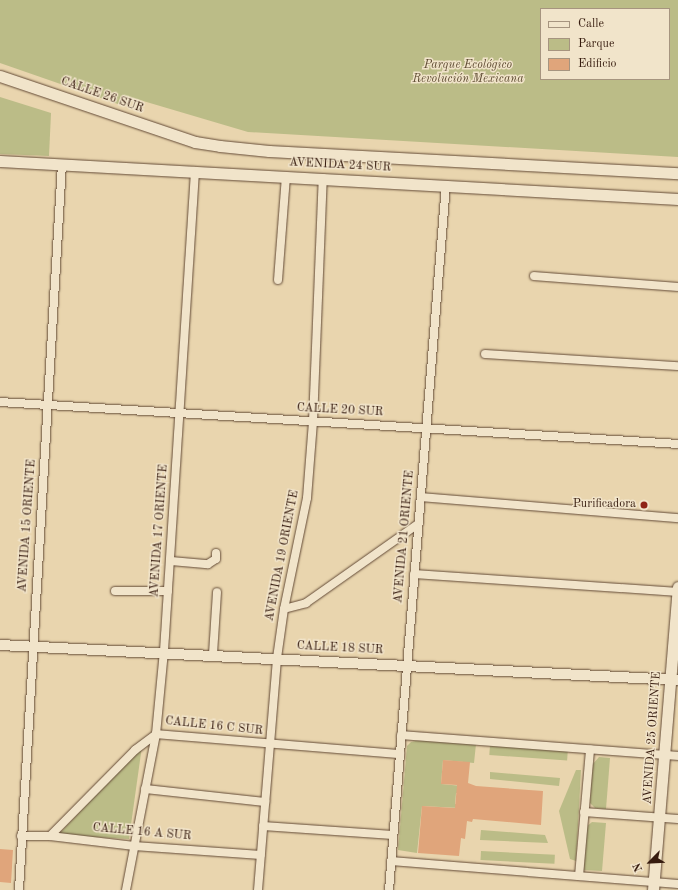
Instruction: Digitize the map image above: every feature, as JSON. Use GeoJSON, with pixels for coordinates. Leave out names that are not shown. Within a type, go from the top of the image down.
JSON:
{"type":"FeatureCollection","features":[{"type":"Feature","properties":{"kind":"main road","name":"CALLE 26 SUR"},"geometry":{"type":"LineString","coordinates":[[0,76],[195,142]]}},
{"type":"Feature","properties":{"kind":"main road","name":"AVENIDA 24 SUR"},"geometry":{"type":"LineString","coordinates":[[195,142],[269,151],[678,173]]}},
{"type":"Feature","properties":{"kind":"main road","name":"AVENIDA 24 SUR"},"geometry":{"type":"LineString","coordinates":[[0,161],[678,199]]}},
{"type":"Feature","properties":{"kind":"main road","name":"AVENIDA 25 ORIENTE"},"geometry":{"type":"LineString","coordinates":[[654,886],[665,755],[674,680],[678,587]]}},
{"type":"Feature","properties":{"kind":"street","name":"AVENIDA 15 ORIENTE"},"geometry":{"type":"LineString","coordinates":[[19,890],[32,646],[62,164]]}},
{"type":"Feature","properties":{"kind":"street","name":"AVENIDA 17 ORIENTE"},"geometry":{"type":"LineString","coordinates":[[126,890],[156,734],[164,651],[171,561],[194,171]]}},
{"type":"Feature","properties":{"kind":"street"},"geometry":{"type":"LineString","coordinates":[[278,280],[286,176]]}},
{"type":"Feature","properties":{"kind":"street","name":"AVENIDA 19 ORIENTE"},"geometry":{"type":"LineString","coordinates":[[258,890],[277,658],[284,609],[305,511],[313,422],[323,178]]}},
{"type":"Feature","properties":{"kind":"street","name":"AVENIDA 21 ORIENTE"},"geometry":{"type":"LineString","coordinates":[[388,890],[446,185]]}},
{"type":"Feature","properties":{"kind":"street"},"geometry":{"type":"LineString","coordinates":[[534,276],[678,287]]}},
{"type":"Feature","properties":{"kind":"street"},"geometry":{"type":"LineString","coordinates":[[485,354],[678,366]]}},
{"type":"Feature","properties":{"kind":"street","name":"CALLE 20 SUR"},"geometry":{"type":"LineString","coordinates":[[0,402],[313,422],[426,427],[678,444]]}},
{"type":"Feature","properties":{"kind":"street"},"geometry":{"type":"LineString","coordinates":[[421,497],[678,518]]}},
{"type":"Feature","properties":{"kind":"street"},"geometry":{"type":"LineString","coordinates":[[284,609],[306,603],[418,524]]}},
{"type":"Feature","properties":{"kind":"street"},"geometry":{"type":"LineString","coordinates":[[171,561],[208,564],[216,559],[216,553]]}},
{"type":"Feature","properties":{"kind":"street"},"geometry":{"type":"LineString","coordinates":[[414,574],[678,592]]}},
{"type":"Feature","properties":{"kind":"street"},"geometry":{"type":"LineString","coordinates":[[115,591],[168,591]]}},
{"type":"Feature","properties":{"kind":"street"},"geometry":{"type":"LineString","coordinates":[[213,654],[217,592]]}},
{"type":"Feature","properties":{"kind":"street","name":"CALLE 18 SUR"},"geometry":{"type":"LineString","coordinates":[[0,645],[164,651],[674,680]]}},
{"type":"Feature","properties":{"kind":"street"},"geometry":{"type":"LineString","coordinates":[[50,836],[135,750],[156,734]]}},
{"type":"Feature","properties":{"kind":"street","name":"CALLE 16 C SUR"},"geometry":{"type":"LineString","coordinates":[[156,734],[270,745],[400,754]]}},
{"type":"Feature","properties":{"kind":"street"},"geometry":{"type":"LineString","coordinates":[[401,735],[678,756]]}},
{"type":"Feature","properties":{"kind":"street"},"geometry":{"type":"LineString","coordinates":[[580,876],[590,749]]}},
{"type":"Feature","properties":{"kind":"street"},"geometry":{"type":"LineString","coordinates":[[145,789],[265,802]]}},
{"type":"Feature","properties":{"kind":"street"},"geometry":{"type":"LineString","coordinates":[[584,812],[660,816],[678,819]]}},
{"type":"Feature","properties":{"kind":"street"},"geometry":{"type":"LineString","coordinates":[[263,826],[393,835]]}},
{"type":"Feature","properties":{"kind":"street","name":"CALLE 16 A SUR"},"geometry":{"type":"LineString","coordinates":[[21,836],[50,836],[134,846],[261,855]]}},
{"type":"Feature","properties":{"kind":"street"},"geometry":{"type":"LineString","coordinates":[[391,861],[580,876],[654,886],[678,884]]}},
{"type":"Feature","properties":{"kind":"green space","name":"Parque Ecológico Revolución Mexicana"},"geometry":{"type":"Polygon","coordinates":[[[0,0],[678,0],[678,157],[248,132],[133,98],[118,104],[0,63],[0,0]]]}},
{"type":"Feature","properties":{"kind":"green space"},"geometry":{"type":"Polygon","coordinates":[[[0,97],[51,113],[49,156],[0,154],[0,97]]]}},
{"type":"Feature","properties":{"kind":"green space"},"geometry":{"type":"Polygon","coordinates":[[[424,739],[476,744],[474,763],[443,760],[441,784],[462,786],[462,793],[456,793],[455,804],[461,805],[460,808],[422,806],[417,853],[398,850],[407,746],[411,742],[424,739]]]}},
{"type":"Feature","properties":{"kind":"green space"},"geometry":{"type":"Polygon","coordinates":[[[490,745],[568,750],[567,760],[489,755],[490,745]]]}},
{"type":"Feature","properties":{"kind":"green space"},"geometry":{"type":"Polygon","coordinates":[[[142,746],[129,839],[58,835],[142,746]]]}},
{"type":"Feature","properties":{"kind":"green space"},"geometry":{"type":"Polygon","coordinates":[[[599,757],[610,758],[606,809],[595,808],[590,803],[592,765],[599,757]]]}},
{"type":"Feature","properties":{"kind":"green space"},"geometry":{"type":"Polygon","coordinates":[[[576,770],[581,770],[576,861],[570,859],[559,811],[576,770]]]}},
{"type":"Feature","properties":{"kind":"green space"},"geometry":{"type":"Polygon","coordinates":[[[490,772],[560,778],[559,786],[490,779],[490,772]]]}},
{"type":"Feature","properties":{"kind":"green space"},"geometry":{"type":"Polygon","coordinates":[[[592,822],[606,823],[602,871],[583,870],[586,827],[592,822]]]}},
{"type":"Feature","properties":{"kind":"green space"},"geometry":{"type":"Polygon","coordinates":[[[481,830],[545,835],[548,843],[480,840],[481,830]]]}},
{"type":"Feature","properties":{"kind":"green space"},"geometry":{"type":"Polygon","coordinates":[[[481,851],[555,855],[554,864],[481,860],[481,851]]]}},
{"type":"Feature","properties":{"kind":"building"},"geometry":{"type":"Polygon","coordinates":[[[443,760],[470,762],[468,783],[476,786],[543,791],[541,825],[473,819],[472,822],[467,821],[465,839],[461,838],[459,856],[418,853],[422,806],[455,808],[457,785],[441,784],[443,760]]]}},
{"type":"Feature","properties":{"kind":"building"},"geometry":{"type":"Polygon","coordinates":[[[0,849],[13,850],[11,883],[0,882],[0,849]]]}},
{"type":"Feature","properties":{"kind":"place","name":"Purificadora"},"geometry":{"type":"Point","coordinates":[644,505]}}]}
